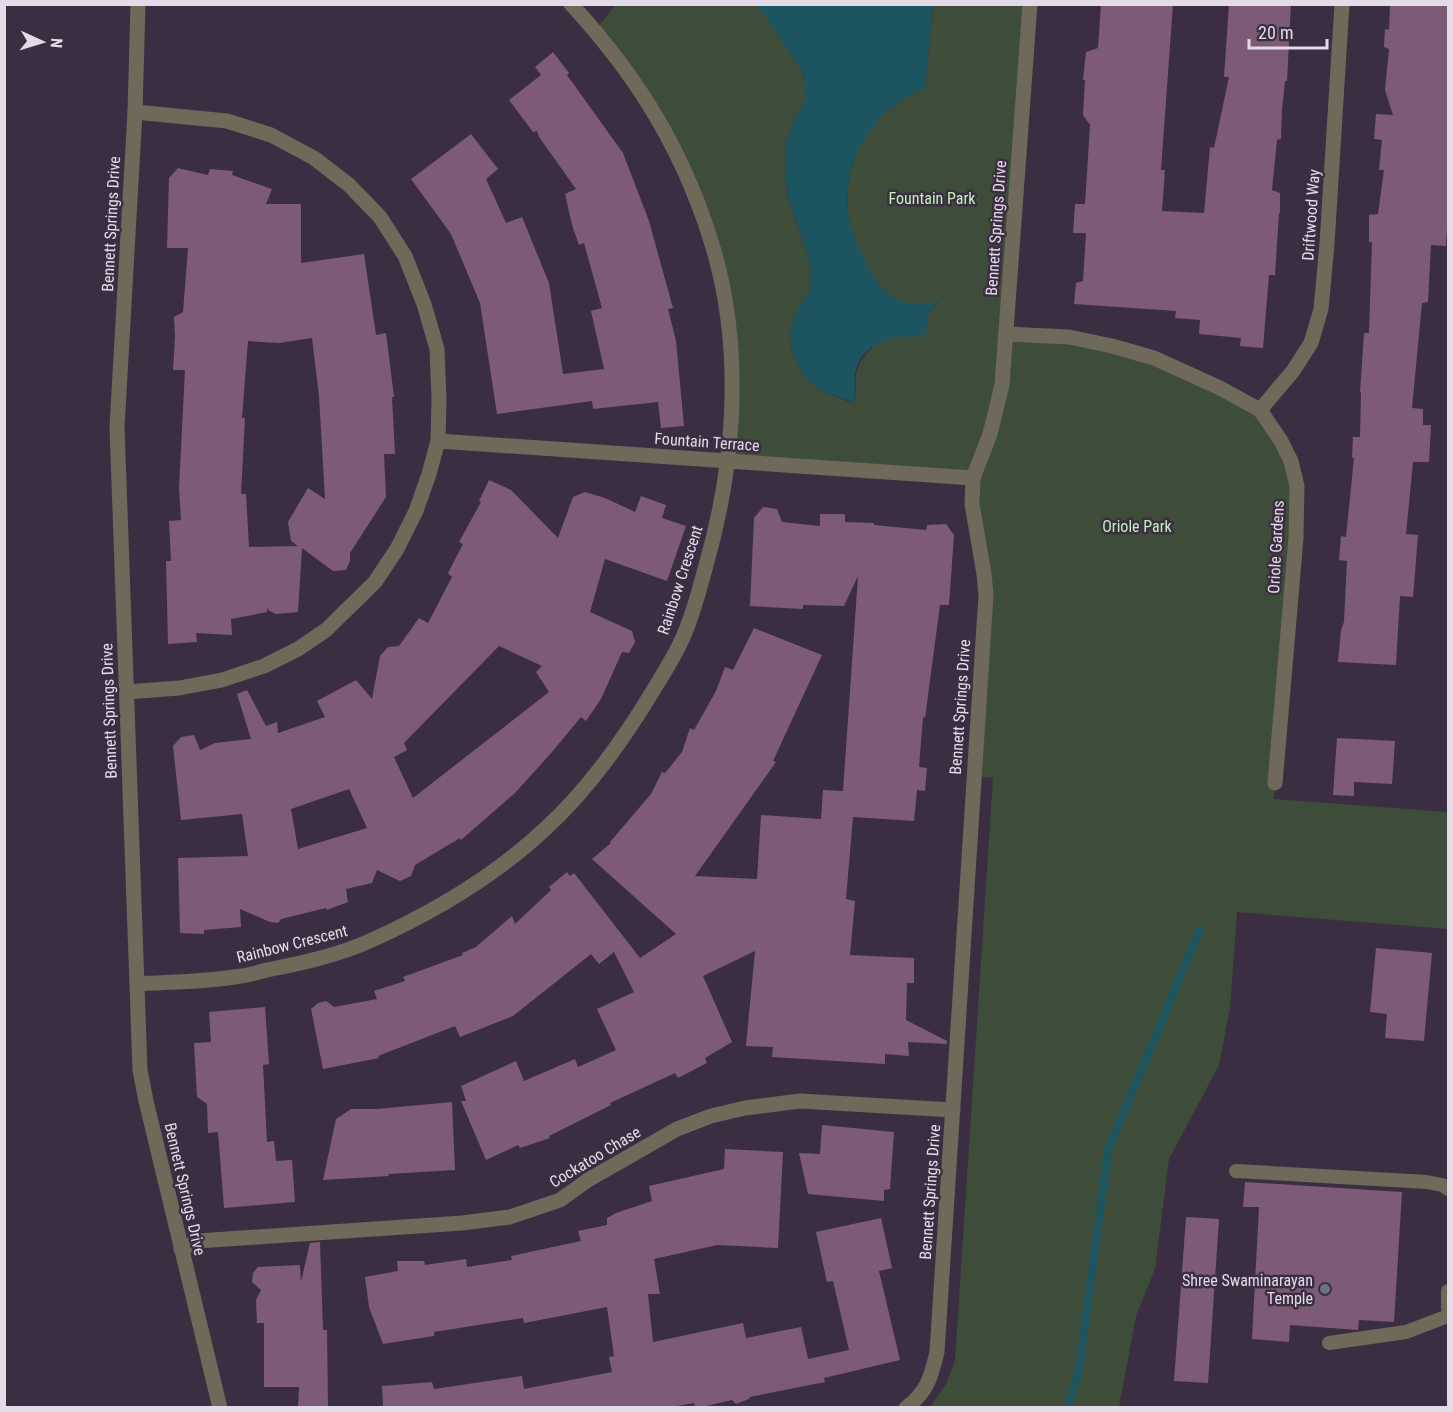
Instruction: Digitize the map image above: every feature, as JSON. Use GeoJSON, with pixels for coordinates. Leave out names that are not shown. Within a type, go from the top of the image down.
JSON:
{"type":"FeatureCollection","features":[{"type":"Feature","properties":{"kind":"street","name":"Bennett Springs Drive"},"geometry":{"type":"LineString","coordinates":[[138,4],[135,112],[117,427],[140,1070],[220,1407]]}},
{"type":"Feature","properties":{"kind":"street","name":"Rainbow Crescent"},"geometry":{"type":"LineString","coordinates":[[138,984],[234,977],[328,956],[370,941],[453,897],[498,868],[546,829],[580,793],[636,719],[679,645],[695,603],[722,503],[732,406],[732,351],[716,260],[702,214],[684,169],[651,106],[596,31],[571,4]]}},
{"type":"Feature","properties":{"kind":"street","name":"Bennett Springs Drive"},"geometry":{"type":"LineString","coordinates":[[906,1407],[917,1399],[930,1381],[937,1352],[986,595],[972,504],[973,478],[990,434],[1002,386],[1030,4]]}},
{"type":"Feature","properties":{"kind":"street","name":"Driftwood Way"},"geometry":{"type":"LineString","coordinates":[[1260,410],[1293,371],[1311,343],[1321,309],[1342,4]]}},
{"type":"Feature","properties":{"kind":"street"},"geometry":{"type":"LineString","coordinates":[[126,692],[179,688],[222,680],[264,666],[298,649],[326,630],[375,582],[397,549],[416,511],[438,441],[439,399],[437,349],[424,304],[405,256],[380,218],[350,185],[314,158],[271,135],[227,121],[135,112]]}},
{"type":"Feature","properties":{"kind":"street","name":"Oriole Gardens"},"geometry":{"type":"LineString","coordinates":[[1006,334],[1069,338],[1112,346],[1154,358],[1220,388],[1260,410],[1292,461],[1297,486],[1296,538],[1275,783]]}},
{"type":"Feature","properties":{"kind":"street","name":"Fountain Terrace"},"geometry":{"type":"LineString","coordinates":[[438,441],[973,478]]}},
{"type":"Feature","properties":{"kind":"street","name":"Cockatoo Chase"},"geometry":{"type":"LineString","coordinates":[[181,1249],[198,1241],[462,1223],[510,1217],[560,1200],[588,1180],[677,1129],[711,1116],[746,1108],[800,1101],[953,1110]]}},
{"type":"Feature","properties":{"kind":"lane"},"geometry":{"type":"LineString","coordinates":[[1236,1171],[1427,1182],[1449,1189]]}},
{"type":"Feature","properties":{"kind":"lane"},"geometry":{"type":"LineString","coordinates":[[1449,1291],[1449,1308]]}},
{"type":"Feature","properties":{"kind":"lane"},"geometry":{"type":"LineString","coordinates":[[1329,1343],[1406,1332],[1449,1316]]}},
{"type":"Feature","properties":{"kind":"green space"},"geometry":{"type":"Polygon","coordinates":[[[757,4],[802,71],[806,93],[804,104],[794,120],[786,143],[785,172],[788,197],[807,253],[811,273],[809,292],[793,318],[790,334],[792,351],[804,376],[812,384],[826,393],[850,402],[856,395],[857,370],[866,355],[885,340],[915,335],[928,330],[928,315],[938,302],[914,304],[895,298],[885,290],[866,265],[854,236],[848,211],[849,181],[857,152],[869,131],[885,113],[903,99],[925,88],[933,5],[1030,5],[1006,334],[1112,346],[1260,410],[1291,461],[1296,538],[1274,799],[1448,812],[1448,929],[1237,912],[1230,1008],[1219,1065],[1169,1159],[1155,1269],[1136,1316],[1119,1407],[930,1407],[946,1384],[955,1361],[993,778],[974,776],[986,595],[973,478],[727,461],[732,351],[689,179],[595,31],[615,5],[757,4]]]}},
{"type":"Feature","properties":{"kind":"shaded area"},"geometry":{"type":"Polygon","coordinates":[[[757,5],[933,5],[925,88],[900,101],[887,112],[864,140],[852,166],[847,204],[857,244],[882,288],[900,301],[911,304],[938,301],[928,315],[928,330],[922,337],[890,339],[871,348],[863,355],[855,375],[856,403],[826,393],[812,384],[804,376],[792,351],[790,334],[793,318],[809,292],[811,273],[807,253],[788,197],[785,172],[786,143],[794,120],[804,104],[806,93],[802,71],[757,5]]]}},
{"type":"Feature","properties":{"kind":"building"},"geometry":{"type":"Polygon","coordinates":[[[1101,4],[1173,4],[1161,170],[1165,170],[1162,211],[1204,213],[1210,147],[1214,148],[1229,77],[1224,77],[1229,4],[1291,4],[1287,81],[1285,81],[1281,139],[1277,140],[1272,190],[1280,193],[1275,275],[1269,275],[1263,348],[1240,346],[1241,338],[1199,334],[1200,320],[1175,318],[1176,311],[1074,304],[1076,283],[1083,281],[1086,233],[1073,233],[1075,204],[1085,204],[1090,125],[1083,115],[1085,80],[1083,80],[1086,52],[1098,48],[1101,4]]]}},
{"type":"Feature","properties":{"kind":"building"},"geometry":{"type":"Polygon","coordinates":[[[1390,4],[1449,4],[1449,190],[1446,246],[1431,245],[1428,302],[1422,303],[1412,408],[1423,409],[1423,425],[1431,425],[1429,462],[1413,462],[1406,534],[1418,535],[1413,597],[1400,596],[1396,665],[1338,662],[1344,622],[1347,561],[1339,560],[1341,536],[1346,537],[1354,458],[1352,458],[1353,437],[1360,437],[1364,333],[1369,333],[1372,242],[1369,242],[1369,215],[1378,214],[1384,170],[1379,170],[1382,140],[1374,139],[1376,114],[1393,115],[1385,90],[1389,49],[1384,47],[1385,29],[1389,30],[1390,4]]]}},
{"type":"Feature","properties":{"kind":"building"},"geometry":{"type":"Polygon","coordinates":[[[553,52],[623,153],[649,221],[673,308],[668,309],[676,341],[684,426],[661,428],[658,402],[593,409],[592,401],[497,414],[480,303],[451,234],[411,179],[471,134],[498,169],[486,179],[506,223],[522,217],[549,283],[563,374],[604,369],[591,311],[602,308],[584,243],[579,245],[565,194],[576,189],[537,131],[533,132],[509,100],[541,75],[535,67],[553,52]]]}},
{"type":"Feature","properties":{"kind":"building"},"geometry":{"type":"Polygon","coordinates":[[[178,168],[208,175],[210,169],[233,171],[232,175],[272,189],[266,204],[301,204],[301,263],[364,254],[376,335],[386,333],[394,397],[392,397],[395,454],[384,454],[386,497],[350,553],[350,561],[346,570],[333,571],[302,548],[298,612],[276,614],[267,607],[267,612],[231,619],[232,635],[196,633],[197,642],[168,644],[166,561],[171,561],[169,521],[181,520],[179,488],[185,370],[173,370],[174,317],[183,312],[188,248],[167,248],[169,178],[178,168]],[[312,338],[279,343],[248,341],[242,418],[245,418],[241,494],[246,494],[249,547],[298,546],[291,541],[288,522],[308,488],[325,499],[319,396],[312,338]]]}},
{"type":"Feature","properties":{"kind":"building"},"geometry":{"type":"Polygon","coordinates":[[[489,480],[511,490],[558,538],[573,497],[585,492],[605,498],[635,512],[641,496],[666,505],[662,518],[686,526],[667,581],[605,559],[590,612],[632,631],[635,642],[629,653],[622,652],[601,699],[586,721],[581,717],[515,793],[461,840],[460,838],[415,865],[411,876],[400,881],[377,870],[372,883],[346,889],[348,902],[327,910],[326,908],[281,919],[278,923],[270,922],[240,909],[241,927],[204,930],[204,934],[180,933],[178,858],[248,856],[242,814],[181,820],[173,746],[181,737],[194,735],[200,750],[215,743],[251,739],[237,694],[247,690],[266,726],[277,722],[278,733],[325,717],[317,701],[356,680],[372,699],[380,656],[388,647],[399,646],[419,618],[428,623],[452,577],[448,573],[463,544],[459,542],[481,502],[479,501],[489,480]],[[499,646],[404,743],[407,750],[394,757],[413,798],[549,692],[536,672],[542,666],[499,646]],[[349,789],[291,809],[298,849],[367,828],[349,789]]]}},
{"type":"Feature","properties":{"kind":"building"},"geometry":{"type":"Polygon","coordinates":[[[763,507],[777,509],[782,522],[820,526],[820,514],[845,514],[845,522],[874,523],[874,525],[926,530],[927,525],[946,524],[954,535],[949,605],[940,605],[925,718],[923,717],[919,767],[927,768],[925,791],[917,790],[914,821],[853,817],[846,899],[855,901],[850,955],[914,958],[914,983],[907,983],[906,1020],[947,1041],[947,1044],[908,1042],[909,1056],[885,1054],[885,1064],[772,1057],[773,1047],[746,1046],[755,951],[703,976],[732,1042],[705,1058],[707,1063],[678,1078],[675,1073],[610,1103],[611,1105],[549,1136],[550,1138],[520,1148],[518,1145],[486,1160],[461,1101],[466,1101],[461,1086],[516,1061],[524,1081],[575,1059],[578,1067],[616,1050],[597,1009],[634,992],[614,952],[599,964],[591,954],[513,1016],[460,1037],[455,1026],[378,1056],[379,1058],[323,1069],[311,1009],[318,1003],[326,1001],[334,1007],[377,999],[374,991],[405,981],[403,977],[463,955],[462,953],[476,947],[512,916],[515,924],[551,890],[549,887],[567,872],[570,876],[574,873],[640,958],[676,934],[592,859],[611,843],[651,794],[662,772],[665,773],[682,752],[690,728],[694,730],[716,691],[725,667],[733,670],[754,628],[822,655],[773,761],[776,762],[695,876],[757,879],[761,815],[821,819],[823,790],[843,791],[858,576],[844,606],[803,605],[803,609],[750,606],[754,518],[763,507]]]}},
{"type":"Feature","properties":{"kind":"building"},"geometry":{"type":"Polygon","coordinates":[[[1337,738],[1395,741],[1392,784],[1354,782],[1354,796],[1333,795],[1337,738]]]}},
{"type":"Feature","properties":{"kind":"building"},"geometry":{"type":"Polygon","coordinates":[[[1376,948],[1432,953],[1424,1041],[1385,1038],[1387,1014],[1370,1012],[1376,948]]]}},
{"type":"Feature","properties":{"kind":"building"},"geometry":{"type":"Polygon","coordinates":[[[265,1007],[269,1064],[263,1065],[267,1142],[274,1141],[276,1161],[292,1160],[295,1202],[224,1208],[218,1132],[208,1133],[207,1104],[197,1097],[194,1043],[211,1042],[209,1012],[265,1007]]]}},
{"type":"Feature","properties":{"kind":"building"},"geometry":{"type":"Polygon","coordinates":[[[452,1102],[455,1170],[323,1180],[336,1119],[351,1109],[452,1102]]]}},
{"type":"Feature","properties":{"kind":"building"},"geometry":{"type":"Polygon","coordinates":[[[822,1125],[894,1132],[890,1189],[884,1190],[884,1201],[808,1194],[799,1153],[820,1154],[822,1125]]]}},
{"type":"Feature","properties":{"kind":"building"},"geometry":{"type":"Polygon","coordinates":[[[725,1149],[783,1152],[778,1248],[717,1245],[654,1259],[660,1294],[648,1294],[653,1342],[743,1323],[746,1338],[801,1327],[808,1359],[849,1350],[833,1281],[827,1282],[816,1232],[881,1218],[892,1268],[879,1271],[900,1360],[824,1378],[825,1382],[750,1397],[736,1404],[732,1400],[702,1407],[695,1407],[694,1403],[671,1407],[383,1407],[382,1386],[432,1382],[434,1389],[522,1376],[524,1389],[612,1372],[609,1357],[614,1356],[607,1307],[524,1323],[523,1318],[434,1332],[434,1336],[383,1344],[369,1307],[365,1277],[398,1271],[397,1261],[424,1261],[425,1265],[466,1259],[467,1267],[512,1260],[511,1256],[581,1241],[578,1231],[607,1225],[607,1218],[616,1213],[652,1201],[649,1186],[724,1169],[725,1149]]]}},
{"type":"Feature","properties":{"kind":"building","name":"Shree Swaminarayan Temple"},"geometry":{"type":"Polygon","coordinates":[[[1245,1182],[1402,1192],[1394,1322],[1359,1320],[1358,1330],[1290,1325],[1289,1342],[1252,1339],[1259,1207],[1243,1207],[1245,1182]]]}},
{"type":"Feature","properties":{"kind":"building"},"geometry":{"type":"Polygon","coordinates":[[[1186,1217],[1219,1219],[1208,1383],[1174,1381],[1186,1217]]]}},
{"type":"Feature","properties":{"kind":"building"},"geometry":{"type":"Polygon","coordinates":[[[320,1242],[323,1330],[327,1330],[328,1407],[298,1407],[299,1387],[264,1387],[264,1323],[257,1323],[256,1300],[261,1290],[252,1282],[253,1273],[258,1267],[300,1265],[301,1282],[310,1243],[320,1242]]]}},
{"type":"Feature","properties":{"kind":"waterway"},"geometry":{"type":"LineString","coordinates":[[1068,1408],[1079,1370],[1108,1150],[1200,929]]}},
{"type":"Feature","properties":{"kind":"place","name":"Shree Swaminarayan Temple"},"geometry":{"type":"Point","coordinates":[1325,1289]}},
{"type":"Feature","properties":{"kind":"park label","name":"Fountain Park"},"geometry":{"type":"Point","coordinates":[932,198]}},
{"type":"Feature","properties":{"kind":"park label","name":"Oriole Park"},"geometry":{"type":"Point","coordinates":[1137,526]}}]}
